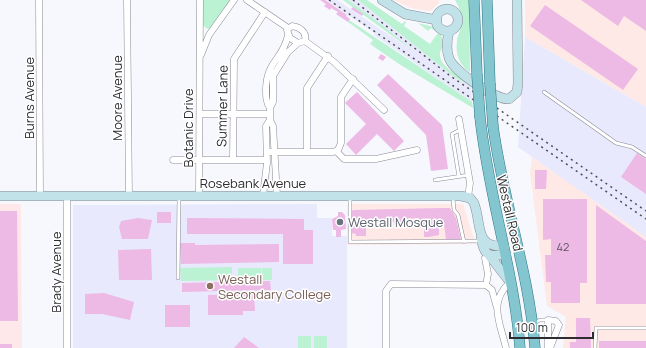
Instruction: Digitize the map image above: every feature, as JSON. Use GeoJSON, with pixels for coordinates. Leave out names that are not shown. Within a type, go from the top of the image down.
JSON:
{"type":"FeatureCollection","features":[{"type":"Feature","properties":{"kind":"main road","name":"Westall Road"},"geometry":{"type":"LineString","coordinates":[[474,0],[480,117],[487,173],[505,250],[516,310],[520,348]]}},
{"type":"Feature","properties":{"kind":"main road","name":"Westall Road"},"geometry":{"type":"LineString","coordinates":[[487,0],[493,126],[504,195],[518,246],[533,324],[535,348]]}},
{"type":"Feature","properties":{"kind":"main road"},"geometry":{"type":"LineString","coordinates":[[505,250],[518,246]]}},
{"type":"Feature","properties":{"kind":"main road"},"geometry":{"type":"LineString","coordinates":[[520,348],[525,332],[533,324]]}},
{"type":"Feature","properties":{"kind":"street","name":"Burns Avenue"},"geometry":{"type":"LineString","coordinates":[[39,0],[40,196]]}},
{"type":"Feature","properties":{"kind":"street","name":"Moore Avenue"},"geometry":{"type":"LineString","coordinates":[[127,0],[129,196]]}},
{"type":"Feature","properties":{"kind":"street","name":"Botanic Drive"},"geometry":{"type":"LineString","coordinates":[[199,196],[200,0]]}},
{"type":"Feature","properties":{"kind":"street","name":"Botanic Drive"},"geometry":{"type":"LineString","coordinates":[[199,60],[203,46],[234,0]]}},
{"type":"Feature","properties":{"kind":"street"},"geometry":{"type":"LineString","coordinates":[[247,0],[288,28]]}},
{"type":"Feature","properties":{"kind":"street"},"geometry":{"type":"LineString","coordinates":[[382,0],[405,14],[437,20]]}},
{"type":"Feature","properties":{"kind":"street"},"geometry":{"type":"LineString","coordinates":[[450,0],[451,10],[456,15],[458,21],[455,28],[449,31],[440,28],[437,20],[441,12],[451,10]]}},
{"type":"Feature","properties":{"kind":"street"},"geometry":{"type":"LineString","coordinates":[[449,31],[449,59],[455,67],[497,97],[509,98],[517,92],[518,83],[517,0]]}},
{"type":"Feature","properties":{"kind":"street","name":"Summer Lane"},"geometry":{"type":"LineString","coordinates":[[233,160],[234,59],[265,12]]}},
{"type":"Feature","properties":{"kind":"street"},"geometry":{"type":"LineString","coordinates":[[199,26],[205,30],[213,30]]}},
{"type":"Feature","properties":{"kind":"street"},"geometry":{"type":"LineString","coordinates":[[288,28],[295,26],[301,29],[305,34],[305,41]]}},
{"type":"Feature","properties":{"kind":"street"},"geometry":{"type":"LineString","coordinates":[[270,114],[266,102],[267,76],[270,68],[285,47],[288,28]]}},
{"type":"Feature","properties":{"kind":"street"},"geometry":{"type":"LineString","coordinates":[[288,35],[298,43]]}},
{"type":"Feature","properties":{"kind":"street"},"geometry":{"type":"LineString","coordinates":[[277,196],[266,126],[273,102],[273,74],[288,52],[298,43],[305,41],[328,56],[384,110]]}},
{"type":"Feature","properties":{"kind":"street"},"geometry":{"type":"LineString","coordinates":[[307,152],[307,88],[328,56]]}},
{"type":"Feature","properties":{"kind":"street"},"geometry":{"type":"LineString","coordinates":[[336,151],[341,143],[341,97],[353,79]]}},
{"type":"Feature","properties":{"kind":"street"},"geometry":{"type":"LineString","coordinates":[[200,114],[270,114]]}},
{"type":"Feature","properties":{"kind":"street"},"geometry":{"type":"LineString","coordinates":[[459,119],[469,175],[470,185],[468,197],[474,204],[482,247],[487,256],[488,274],[484,285]]}},
{"type":"Feature","properties":{"kind":"street"},"geometry":{"type":"LineString","coordinates":[[270,152],[336,151],[344,159],[372,160],[417,150]]}},
{"type":"Feature","properties":{"kind":"street"},"geometry":{"type":"LineString","coordinates":[[263,196],[267,160],[270,152]]}},
{"type":"Feature","properties":{"kind":"street"},"geometry":{"type":"LineString","coordinates":[[173,160],[267,160]]}},
{"type":"Feature","properties":{"kind":"street","name":"Rosebank Avenue"},"geometry":{"type":"LineString","coordinates":[[0,196],[468,197]]}},
{"type":"Feature","properties":{"kind":"street","name":"Brady Avenue"},"geometry":{"type":"LineString","coordinates":[[67,196],[67,348]]}},
{"type":"Feature","properties":{"kind":"street"},"geometry":{"type":"LineString","coordinates":[[481,237],[490,245],[505,250]]}},
{"type":"Feature","properties":{"kind":"street"},"geometry":{"type":"LineString","coordinates":[[487,256],[495,256],[505,250]]}},
{"type":"Feature","properties":{"kind":"street"},"geometry":{"type":"LineString","coordinates":[[487,256],[494,259],[510,282],[498,298],[497,308]]}},
{"type":"Feature","properties":{"kind":"street"},"geometry":{"type":"LineString","coordinates":[[386,348],[386,291],[388,286],[395,284],[484,285],[492,290],[506,348]]}},
{"type":"Feature","properties":{"kind":"street"},"geometry":{"type":"LineString","coordinates":[[548,320],[556,321],[559,326],[549,348],[548,320]]}},
{"type":"Feature","properties":{"kind":"lane"},"geometry":{"type":"LineString","coordinates":[[544,92],[616,142],[632,147],[646,156]]}},
{"type":"Feature","properties":{"kind":"lane"},"geometry":{"type":"LineString","coordinates":[[459,177],[452,134],[461,130]]}},
{"type":"Feature","properties":{"kind":"lane"},"geometry":{"type":"LineString","coordinates":[[435,180],[469,175]]}},
{"type":"Feature","properties":{"kind":"lane"},"geometry":{"type":"LineString","coordinates":[[178,278],[179,196]]}},
{"type":"Feature","properties":{"kind":"lane"},"geometry":{"type":"LineString","coordinates":[[350,196],[350,242],[464,242],[481,237]]}},
{"type":"Feature","properties":{"kind":"lane"},"geometry":{"type":"LineString","coordinates":[[453,196],[454,210],[458,215],[464,242]]}},
{"type":"Feature","properties":{"kind":"lane"},"geometry":{"type":"LineString","coordinates":[[533,324],[540,320],[548,320]]}},
{"type":"Feature","properties":{"kind":"lane"},"geometry":{"type":"LineString","coordinates":[[595,348],[596,328],[646,328]]}},
{"type":"Feature","properties":{"kind":"shaded area"},"geometry":{"type":"Polygon","coordinates":[[[326,0],[337,0],[413,51],[348,0],[358,0],[454,77],[471,86],[472,102],[374,35],[375,33],[326,0]]]}},
{"type":"Feature","properties":{"kind":"shaded area"},"geometry":{"type":"Polygon","coordinates":[[[393,0],[439,0],[439,3],[431,11],[427,11],[411,8],[393,0]]]}},
{"type":"Feature","properties":{"kind":"shaded area"},"geometry":{"type":"Polygon","coordinates":[[[525,0],[646,0],[646,107],[525,37],[525,0]]]}},
{"type":"Feature","properties":{"kind":"shaded area"},"geometry":{"type":"Polygon","coordinates":[[[525,37],[646,107],[646,237],[518,147],[525,37]]]}},
{"type":"Feature","properties":{"kind":"shaded area"},"geometry":{"type":"Polygon","coordinates":[[[532,157],[646,235],[646,348],[563,348],[566,317],[547,306],[530,173],[532,157]]]}},
{"type":"Feature","properties":{"kind":"shaded area"},"geometry":{"type":"Polygon","coordinates":[[[0,204],[21,204],[22,348],[0,348],[0,204]]]}},
{"type":"Feature","properties":{"kind":"shaded area","name":"Westall Secondary College"},"geometry":{"type":"Polygon","coordinates":[[[317,204],[317,218],[332,218],[332,236],[347,236],[347,348],[73,348],[73,205],[317,204]]]}},
{"type":"Feature","properties":{"kind":"shaded area"},"geometry":{"type":"Polygon","coordinates":[[[347,204],[463,204],[476,244],[347,245],[347,204]]]}},
{"type":"Feature","properties":{"kind":"green space"},"geometry":{"type":"Polygon","coordinates":[[[201,0],[232,0],[212,28],[208,29],[202,25],[201,0]]]}},
{"type":"Feature","properties":{"kind":"green space"},"geometry":{"type":"Polygon","coordinates":[[[343,0],[348,0],[382,25],[413,51],[343,0]]]}},
{"type":"Feature","properties":{"kind":"green space"},"geometry":{"type":"Polygon","coordinates":[[[358,0],[367,0],[402,24],[405,21],[404,26],[430,44],[438,33],[431,28],[428,31],[418,23],[438,28],[442,40],[440,57],[442,62],[446,67],[471,83],[471,86],[454,77],[358,0]]]}},
{"type":"Feature","properties":{"kind":"green space"},"geometry":{"type":"Polygon","coordinates":[[[455,0],[469,0],[470,72],[463,67],[457,51],[457,40],[462,18],[455,0]]]}},
{"type":"Feature","properties":{"kind":"green space"},"geometry":{"type":"Polygon","coordinates":[[[349,20],[472,102],[473,108],[399,64],[370,44],[373,40],[348,22],[349,20]]]}},
{"type":"Feature","properties":{"kind":"green space"},"geometry":{"type":"Polygon","coordinates":[[[232,267],[232,280],[181,281],[180,268],[232,267]]]}},
{"type":"Feature","properties":{"kind":"green space"},"geometry":{"type":"Polygon","coordinates":[[[238,268],[261,268],[261,280],[238,280],[238,268]]]}},
{"type":"Feature","properties":{"kind":"green space"},"geometry":{"type":"Polygon","coordinates":[[[262,268],[272,268],[272,280],[261,280],[262,268]]]}},
{"type":"Feature","properties":{"kind":"green space"},"geometry":{"type":"Polygon","coordinates":[[[298,336],[311,336],[311,348],[298,348],[298,336]]]}},
{"type":"Feature","properties":{"kind":"green space"},"geometry":{"type":"Polygon","coordinates":[[[314,336],[327,336],[327,348],[314,348],[314,336]]]}},
{"type":"Feature","properties":{"kind":"building"},"geometry":{"type":"Polygon","coordinates":[[[320,0],[325,0],[347,15],[346,16],[350,19],[348,22],[336,14],[338,12],[331,8],[330,10],[324,6],[326,4],[320,0]]]}},
{"type":"Feature","properties":{"kind":"building"},"geometry":{"type":"Polygon","coordinates":[[[581,0],[646,0],[646,31],[624,16],[618,26],[581,0]]]}},
{"type":"Feature","properties":{"kind":"building"},"geometry":{"type":"Polygon","coordinates":[[[545,5],[638,69],[623,90],[530,26],[545,5]]]}},
{"type":"Feature","properties":{"kind":"building"},"geometry":{"type":"Polygon","coordinates":[[[353,7],[363,14],[362,16],[351,9],[353,7]]]}},
{"type":"Feature","properties":{"kind":"building"},"geometry":{"type":"Polygon","coordinates":[[[381,54],[386,57],[383,61],[378,58],[381,54]]]}},
{"type":"Feature","properties":{"kind":"building"},"geometry":{"type":"Polygon","coordinates":[[[388,74],[442,125],[448,169],[431,171],[426,135],[377,85],[388,74]]]}},
{"type":"Feature","properties":{"kind":"building"},"geometry":{"type":"Polygon","coordinates":[[[357,92],[404,141],[394,151],[377,134],[356,155],[346,144],[366,124],[345,103],[357,92]]]}},
{"type":"Feature","properties":{"kind":"building"},"geometry":{"type":"Polygon","coordinates":[[[637,153],[646,159],[646,194],[621,177],[637,153]]]}},
{"type":"Feature","properties":{"kind":"building"},"geometry":{"type":"Polygon","coordinates":[[[535,170],[547,170],[546,189],[535,189],[535,170]]]}},
{"type":"Feature","properties":{"kind":"building"},"geometry":{"type":"Polygon","coordinates":[[[543,199],[587,199],[587,283],[580,283],[580,303],[551,303],[551,282],[546,282],[545,255],[551,255],[551,239],[543,240],[543,199]]]}},
{"type":"Feature","properties":{"kind":"building"},"geometry":{"type":"Polygon","coordinates":[[[596,205],[646,241],[646,304],[596,304],[596,205]]]}},
{"type":"Feature","properties":{"kind":"building"},"geometry":{"type":"Polygon","coordinates":[[[450,208],[456,218],[461,240],[446,240],[444,224],[441,219],[439,219],[439,235],[429,237],[424,237],[424,227],[419,227],[419,218],[405,219],[405,224],[394,224],[394,222],[382,223],[382,221],[366,223],[366,236],[356,236],[356,234],[351,233],[351,212],[353,210],[450,208]]]}},
{"type":"Feature","properties":{"kind":"building"},"geometry":{"type":"Polygon","coordinates":[[[0,211],[17,211],[18,321],[0,321],[0,211]]]}},
{"type":"Feature","properties":{"kind":"building"},"geometry":{"type":"Polygon","coordinates":[[[157,212],[171,212],[171,223],[157,223],[157,212]]]}},
{"type":"Feature","properties":{"kind":"building"},"geometry":{"type":"Polygon","coordinates":[[[338,212],[342,212],[345,215],[346,229],[341,230],[341,237],[336,237],[336,230],[333,230],[332,219],[338,216],[338,212]]]}},
{"type":"Feature","properties":{"kind":"building"},"geometry":{"type":"Polygon","coordinates":[[[138,218],[152,220],[148,239],[122,239],[119,227],[121,221],[138,218]]]}},
{"type":"Feature","properties":{"kind":"building"},"geometry":{"type":"Polygon","coordinates":[[[187,218],[304,219],[304,230],[313,230],[313,264],[283,264],[283,234],[187,234],[187,218]]]}},
{"type":"Feature","properties":{"kind":"building"},"geometry":{"type":"Polygon","coordinates":[[[180,243],[195,243],[195,245],[279,244],[279,262],[181,264],[180,243]]]}},
{"type":"Feature","properties":{"kind":"building"},"geometry":{"type":"Polygon","coordinates":[[[151,249],[152,280],[119,280],[118,250],[151,249]]]}},
{"type":"Feature","properties":{"kind":"building"},"geometry":{"type":"Polygon","coordinates":[[[270,281],[271,290],[182,292],[182,283],[270,281]]]}},
{"type":"Feature","properties":{"kind":"building"},"geometry":{"type":"Polygon","coordinates":[[[104,293],[134,302],[130,320],[102,314],[85,314],[85,294],[104,293]]]}},
{"type":"Feature","properties":{"kind":"building"},"geometry":{"type":"Polygon","coordinates":[[[254,294],[255,311],[243,311],[243,315],[208,315],[208,295],[254,294]]]}},
{"type":"Feature","properties":{"kind":"building"},"geometry":{"type":"Polygon","coordinates":[[[165,305],[190,305],[190,327],[165,327],[165,305]]]}},
{"type":"Feature","properties":{"kind":"building"},"geometry":{"type":"Polygon","coordinates":[[[576,318],[590,318],[591,348],[570,348],[570,342],[576,342],[576,318]]]}},
{"type":"Feature","properties":{"kind":"building"},"geometry":{"type":"Polygon","coordinates":[[[244,337],[259,348],[234,348],[244,337]]]}},
{"type":"Feature","properties":{"kind":"building"},"geometry":{"type":"Polygon","coordinates":[[[599,341],[646,341],[646,348],[599,348],[599,341]]]}},
{"type":"Feature","properties":{"kind":"building"},"geometry":{"type":"Polygon","coordinates":[[[0,344],[12,344],[12,348],[0,348],[0,344]]]}},
{"type":"Feature","properties":{"kind":"railway"},"geometry":{"type":"LineString","coordinates":[[329,0],[646,219]]}},
{"type":"Feature","properties":{"kind":"railway"},"geometry":{"type":"LineString","coordinates":[[353,0],[449,75],[646,211]]}},
{"type":"Feature","properties":{"kind":"place","name":"Westall Mosque"},"geometry":{"type":"Point","coordinates":[340,222]}},
{"type":"Feature","properties":{"kind":"place","name":"Westall Secondary College"},"geometry":{"type":"Point","coordinates":[210,286]}}]}
